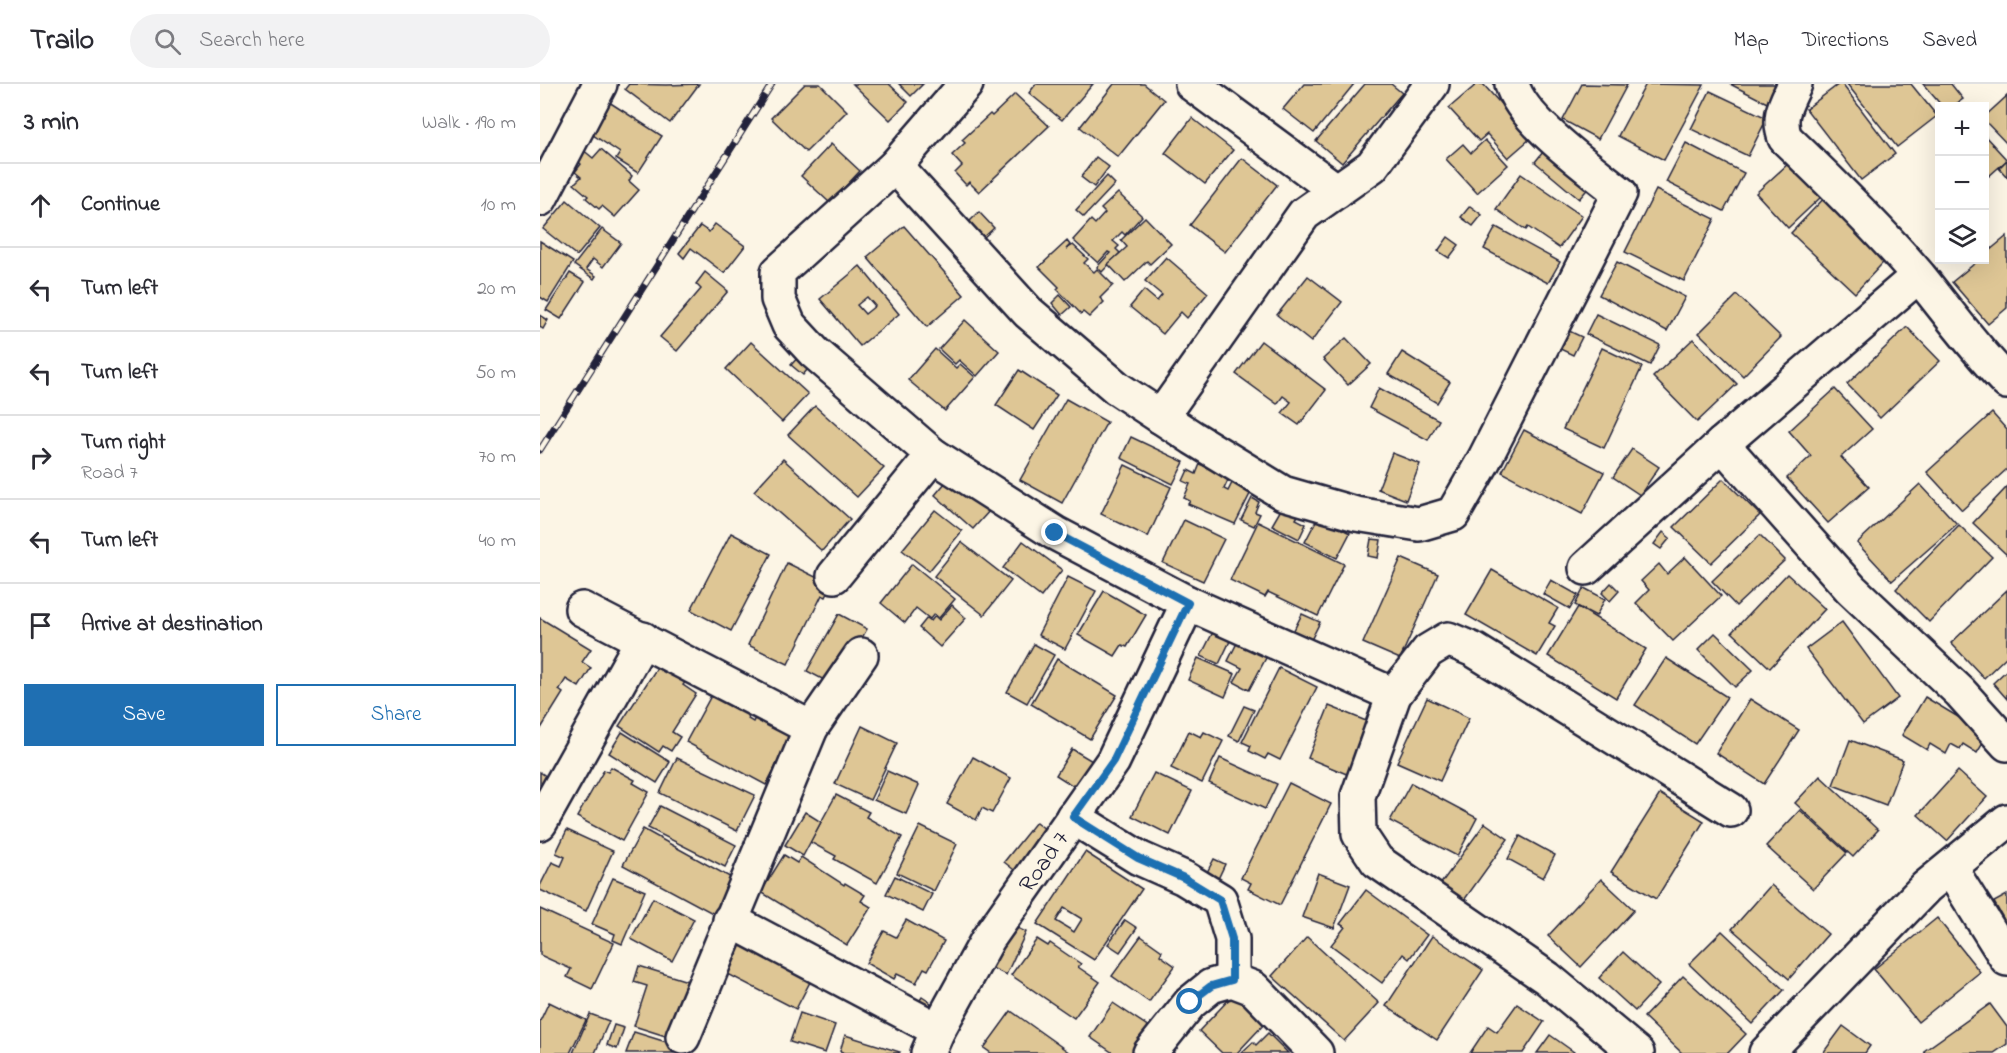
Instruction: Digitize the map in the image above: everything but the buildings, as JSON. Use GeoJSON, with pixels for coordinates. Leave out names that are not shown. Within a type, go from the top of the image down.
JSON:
{"type":"FeatureCollection","features":[{"type":"Feature","properties":{"kind":"street"},"geometry":{"type":"LineString","coordinates":[[540,199],[600,84]]}},
{"type":"Feature","properties":{"kind":"street"},"geometry":{"type":"LineString","coordinates":[[966,84],[895,166],[778,272],[778,298],[789,325],[814,352],[933,455],[1055,533],[1188,603],[1394,695]]}},
{"type":"Feature","properties":{"kind":"street"},"geometry":{"type":"LineString","coordinates":[[1192,84],[1336,191]]}},
{"type":"Feature","properties":{"kind":"street"},"geometry":{"type":"LineString","coordinates":[[1161,417],[1304,214],[1372,166],[1432,84]]}},
{"type":"Feature","properties":{"kind":"street"},"geometry":{"type":"LineString","coordinates":[[895,166],[1028,312],[1117,388],[1284,493],[1356,514],[1419,524],[1453,514],[1484,460],[1620,193],[1542,130],[1514,92],[1512,84]]}},
{"type":"Feature","properties":{"kind":"street"},"geometry":{"type":"LineString","coordinates":[[1795,84],[1781,116],[1785,138],[1855,205],[2007,382]]}},
{"type":"Feature","properties":{"kind":"street"},"geometry":{"type":"LineString","coordinates":[[1587,568],[1722,444],[1918,276]]}},
{"type":"Feature","properties":{"kind":"street"},"geometry":{"type":"LineString","coordinates":[[1722,444],[1851,589],[1960,692],[2007,744]]}},
{"type":"Feature","properties":{"kind":"street"},"geometry":{"type":"LineString","coordinates":[[834,576],[933,455]]}},
{"type":"Feature","properties":{"kind":"street","name":"Road 7"},"geometry":{"type":"LineString","coordinates":[[933,1041],[988,939],[1113,761],[1188,603]]}},
{"type":"Feature","properties":{"kind":"street"},"geometry":{"type":"LineString","coordinates":[[582,609],[811,728]]}},
{"type":"Feature","properties":{"kind":"street"},"geometry":{"type":"LineString","coordinates":[[540,823],[643,639]]}},
{"type":"Feature","properties":{"kind":"street"},"geometry":{"type":"LineString","coordinates":[[1637,1053],[1547,978],[1377,861],[1359,834],[1358,796],[1394,695],[1428,651],[1448,639],[1474,650],[1731,810]]}},
{"type":"Feature","properties":{"kind":"street"},"geometry":{"type":"LineString","coordinates":[[683,1037],[811,728],[861,655]]}},
{"type":"Feature","properties":{"kind":"street"},"geometry":{"type":"LineString","coordinates":[[1073,817],[1138,858],[1184,878],[1220,900],[1232,939],[1232,980]]}},
{"type":"Feature","properties":{"kind":"street"},"geometry":{"type":"LineString","coordinates":[[1766,1053],[1926,887],[2007,821]]}},
{"type":"Feature","properties":{"kind":"street"},"geometry":{"type":"LineString","coordinates":[[1950,868],[2007,959]]}},
{"type":"Feature","properties":{"kind":"street"},"geometry":{"type":"LineString","coordinates":[[730,920],[933,1041]]}},
{"type":"Feature","properties":{"kind":"street"},"geometry":{"type":"LineString","coordinates":[[1150,1053],[1190,1002],[1211,986],[1232,980],[1253,988],[1317,1053]]}},
{"type":"Feature","properties":{"kind":"railway"},"geometry":{"type":"LineString","coordinates":[[540,450],[772,84]]}},
{"type":"Feature","properties":{"kind":"route"},"geometry":{"type":"LineString","coordinates":[[1055,533],[1188,603],[1113,761],[1073,817],[1138,858],[1184,878],[1220,900],[1232,939],[1232,980],[1211,986],[1190,1002]]}}]}
